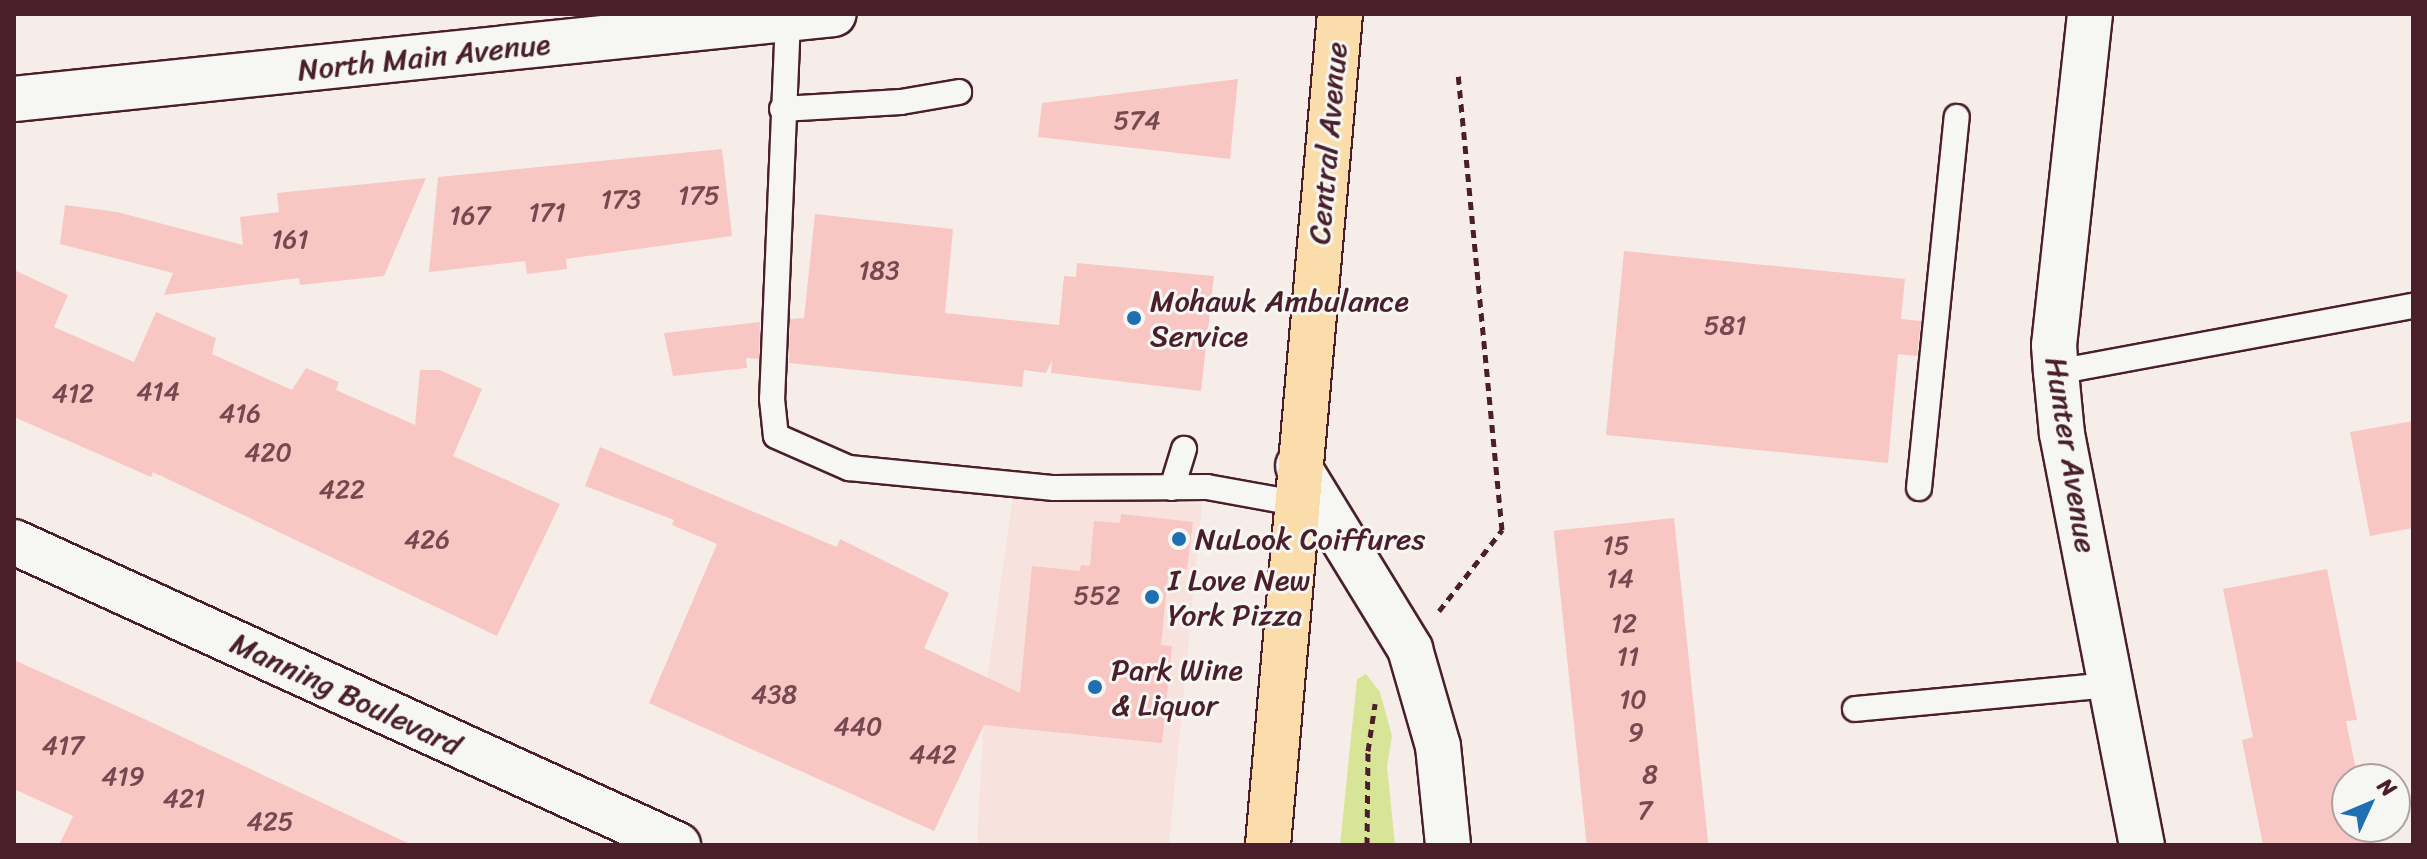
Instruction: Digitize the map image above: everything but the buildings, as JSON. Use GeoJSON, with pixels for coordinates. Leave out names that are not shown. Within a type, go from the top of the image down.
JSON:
{"type":"FeatureCollection","features":[{"type":"Feature","properties":{"kind":"main road","name":"Central Avenue"},"geometry":{"type":"LineString","coordinates":[[1268,845],[1340,14]]}},
{"type":"Feature","properties":{"kind":"street","name":"North Main Avenue"},"geometry":{"type":"LineString","coordinates":[[14,99],[728,20],[834,14]]}},
{"type":"Feature","properties":{"kind":"street","name":"Hunter Avenue"},"geometry":{"type":"LineString","coordinates":[[2090,14],[2054,345],[2062,434],[2142,845]]}},
{"type":"Feature","properties":{"kind":"street"},"geometry":{"type":"LineString","coordinates":[[1297,485],[1410,649],[1438,746],[1448,845]]}},
{"type":"Feature","properties":{"kind":"street","name":"Manning Boulevard"},"geometry":{"type":"LineString","coordinates":[[14,542],[678,845]]}},
{"type":"Feature","properties":{"kind":"lane"},"geometry":{"type":"LineString","coordinates":[[788,19],[772,399],[776,436],[849,468],[1054,488],[1297,485]]}},
{"type":"Feature","properties":{"kind":"lane"},"geometry":{"type":"LineString","coordinates":[[782,109],[901,102],[959,92]]}},
{"type":"Feature","properties":{"kind":"lane"},"geometry":{"type":"LineString","coordinates":[[1919,488],[1957,117]]}},
{"type":"Feature","properties":{"kind":"lane"},"geometry":{"type":"LineString","coordinates":[[2056,372],[2413,306]]}},
{"type":"Feature","properties":{"kind":"lane"},"geometry":{"type":"LineString","coordinates":[[1172,488],[1184,449]]}},
{"type":"Feature","properties":{"kind":"lane"},"geometry":{"type":"LineString","coordinates":[[1855,709],[2111,685]]}},
{"type":"Feature","properties":{"kind":"path"},"geometry":{"type":"LineString","coordinates":[[1367,845],[1368,751],[1378,689],[1502,530],[1458,76]]}},
{"type":"Feature","properties":{"kind":"shaded area"},"geometry":{"type":"Polygon","coordinates":[[[1013,497],[1202,504],[1169,845],[977,845],[985,695],[1013,497]]]}},
{"type":"Feature","properties":{"kind":"green space"},"geometry":{"type":"Polygon","coordinates":[[[1366,674],[1380,692],[1392,736],[1387,766],[1395,845],[1340,845],[1357,679],[1366,674]]]}},
{"type":"Feature","properties":{"kind":"place","name":"Mohawk Ambulance Service"},"geometry":{"type":"Point","coordinates":[1134,318]}},
{"type":"Feature","properties":{"kind":"place","name":"NuLook Coiffures"},"geometry":{"type":"Point","coordinates":[1179,539]}},
{"type":"Feature","properties":{"kind":"place","name":"I Love New York Pizza"},"geometry":{"type":"Point","coordinates":[1152,597]}},
{"type":"Feature","properties":{"kind":"place","name":"Park Wine & Liquor"},"geometry":{"type":"Point","coordinates":[1095,687]}}]}
